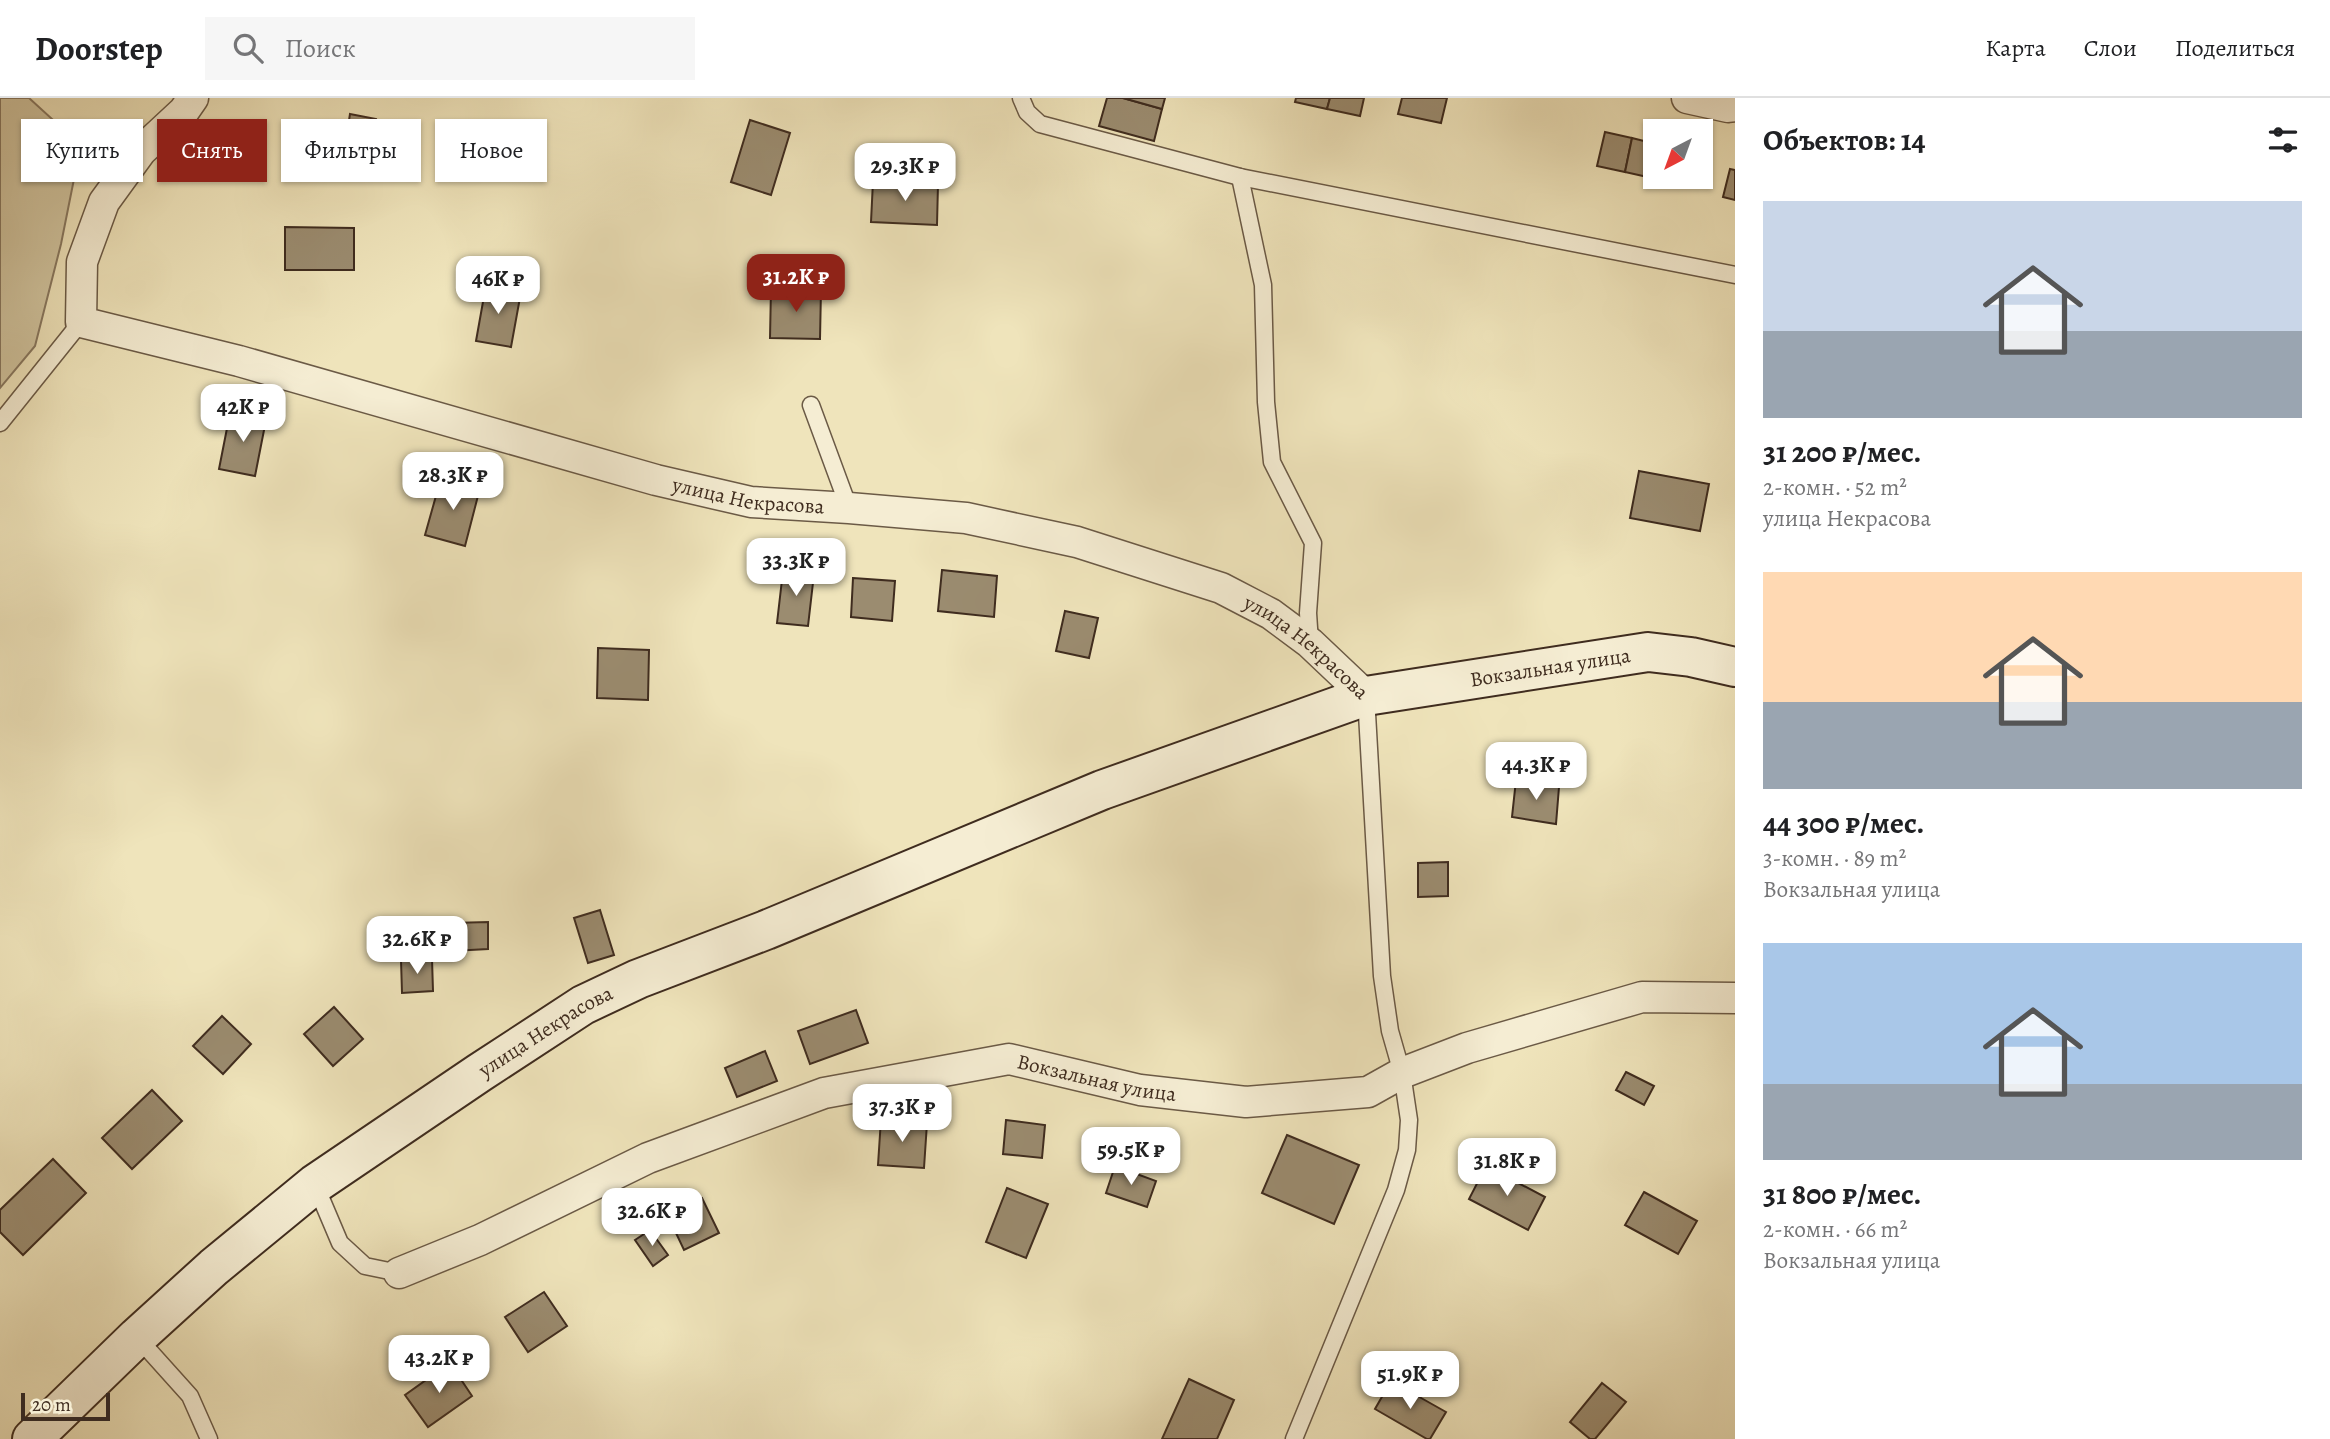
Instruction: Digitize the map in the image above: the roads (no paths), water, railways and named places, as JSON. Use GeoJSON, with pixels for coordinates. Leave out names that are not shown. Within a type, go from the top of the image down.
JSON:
{"type":"FeatureCollection","features":[{"type":"Feature","properties":{"kind":"main road","name":"Вокзальная улица"},"geometry":{"type":"LineString","coordinates":[[1366,696],[1648,652],[1691,657],[1735,667]]}},
{"type":"Feature","properties":{"kind":"main road","name":"улица Некрасова"},"geometry":{"type":"LineString","coordinates":[[32,1439],[214,1267],[315,1184],[583,1005],[638,979],[766,930],[1102,790],[1366,696]]}},
{"type":"Feature","properties":{"kind":"street"},"geometry":{"type":"LineString","coordinates":[[81,322],[82,262],[104,202],[141,151],[184,111],[193,98]]}},
{"type":"Feature","properties":{"kind":"street"},"geometry":{"type":"LineString","coordinates":[[1687,98],[1735,107]]}},
{"type":"Feature","properties":{"kind":"street","name":"улица Некрасова"},"geometry":{"type":"LineString","coordinates":[[81,322],[239,361],[656,480],[751,502],[967,518],[1089,546],[1221,588],[1271,614],[1310,643],[1366,696]]}},
{"type":"Feature","properties":{"kind":"street","name":"Вокзальная улица"},"geometry":{"type":"LineString","coordinates":[[399,1273],[480,1240],[648,1158],[824,1093],[1009,1059],[1140,1090],[1246,1102],[1368,1092],[1402,1073],[1467,1048],[1642,997],[1735,998]]}},
{"type":"Feature","properties":{"kind":"lane"},"geometry":{"type":"LineString","coordinates":[[1021,98],[1027,112],[1040,124],[1240,177],[1735,275]]}},
{"type":"Feature","properties":{"kind":"lane"},"geometry":{"type":"LineString","coordinates":[[1240,177],[1263,285],[1266,402],[1272,461],[1313,542],[1308,613],[1310,643]]}},
{"type":"Feature","properties":{"kind":"lane"},"geometry":{"type":"LineString","coordinates":[[0,423],[81,322]]}},
{"type":"Feature","properties":{"kind":"lane"},"geometry":{"type":"LineString","coordinates":[[811,405],[849,508]]}},
{"type":"Feature","properties":{"kind":"lane"},"geometry":{"type":"LineString","coordinates":[[1294,1439],[1396,1190],[1407,1150],[1409,1120],[1402,1073],[1390,1031],[1382,976],[1366,696]]}},
{"type":"Feature","properties":{"kind":"lane"},"geometry":{"type":"LineString","coordinates":[[315,1184],[340,1243],[365,1266],[399,1273]]}},
{"type":"Feature","properties":{"kind":"lane"},"geometry":{"type":"LineString","coordinates":[[137,1337],[190,1396],[209,1439]]}}]}
